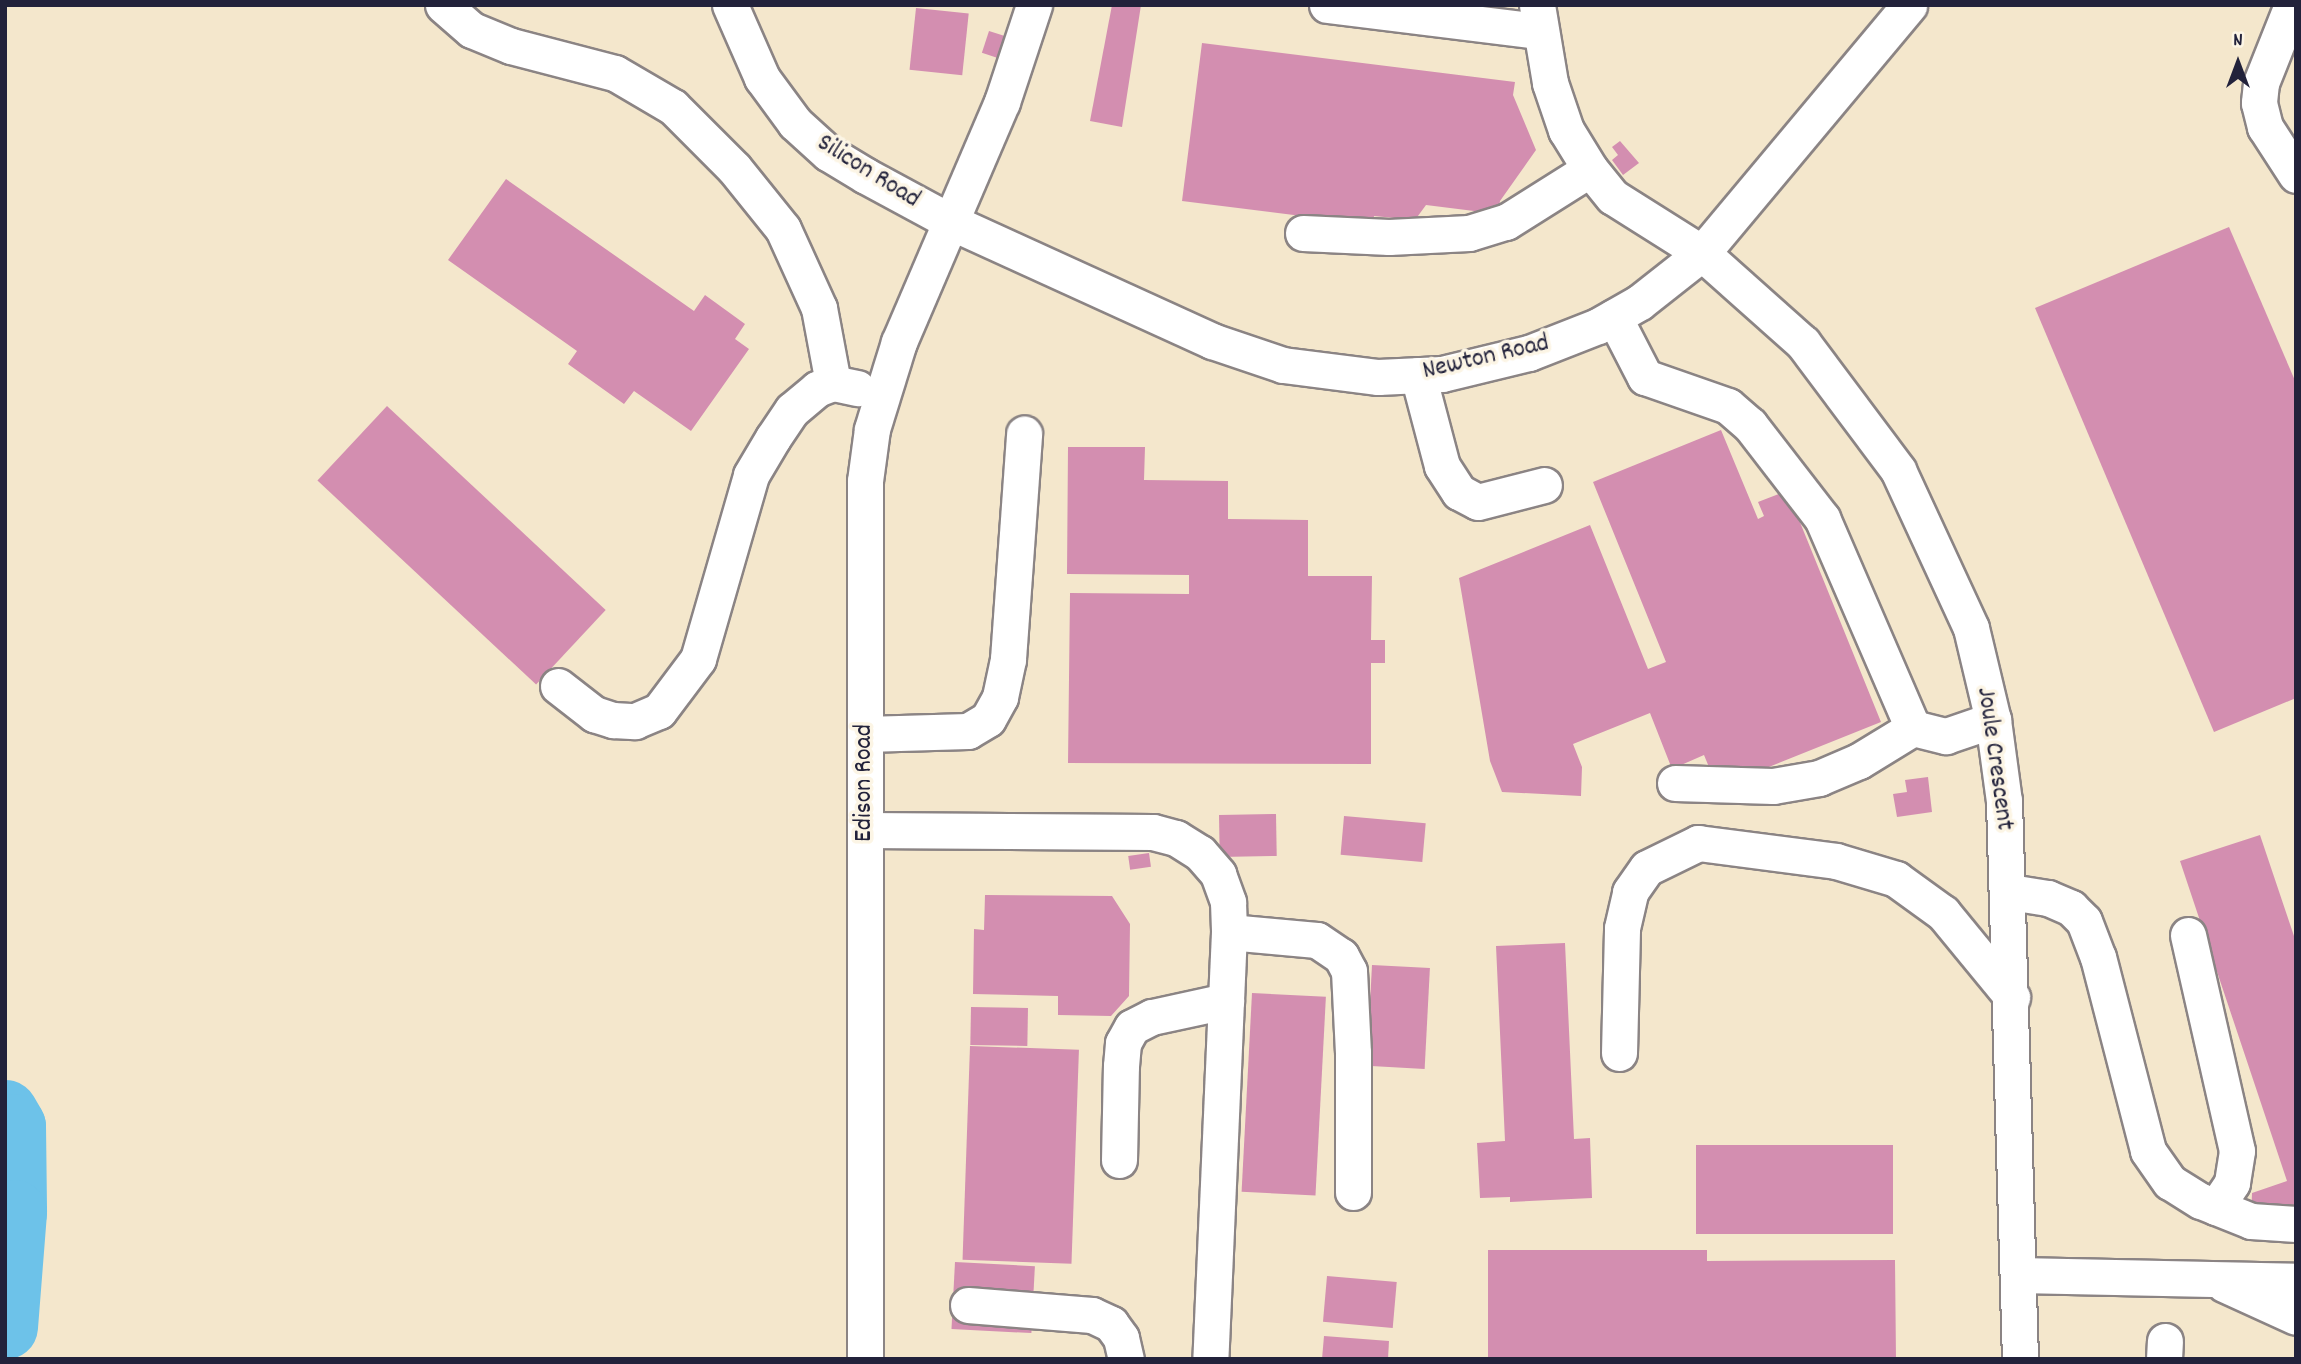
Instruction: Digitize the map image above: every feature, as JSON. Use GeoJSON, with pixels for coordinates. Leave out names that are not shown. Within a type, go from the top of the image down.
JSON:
{"type":"FeatureCollection","features":[{"type":"Feature","properties":{"kind":"lane"},"geometry":{"type":"LineString","coordinates":[[443,5],[472,30],[511,46],[615,73],[673,107],[733,168],[783,229],[820,308],[833,383]]}},
{"type":"Feature","properties":{"kind":"lane","name":"Silicon Road"},"geometry":{"type":"LineString","coordinates":[[730,5],[762,78],[795,123],[828,153],[951,222]]}},
{"type":"Feature","properties":{"kind":"lane","name":"Edison Road"},"geometry":{"type":"LineString","coordinates":[[865,1359],[865,481],[881,392],[1002,103],[1034,5]]}},
{"type":"Feature","properties":{"kind":"lane"},"geometry":{"type":"LineString","coordinates":[[1327,5],[1538,18]]}},
{"type":"Feature","properties":{"kind":"lane","name":"Newton Road"},"geometry":{"type":"LineString","coordinates":[[951,222],[1212,341],[1283,365],[1378,377],[1418,375],[1530,353],[1614,317],[1702,253],[1909,5]]}},
{"type":"Feature","properties":{"kind":"lane"},"geometry":{"type":"LineString","coordinates":[[2292,5],[2261,82],[2259,103],[2265,127],[2296,176]]}},
{"type":"Feature","properties":{"kind":"lane","name":"Joule Crescent"},"geometry":{"type":"LineString","coordinates":[[1538,18],[1549,82],[1566,130],[1590,169],[1613,197],[1638,216],[1702,253],[1803,343],[1898,470],[1972,628],[1993,720],[2010,892],[2020,1359]]}},
{"type":"Feature","properties":{"kind":"lane"},"geometry":{"type":"LineString","coordinates":[[1303,233],[1389,237],[1469,233],[1506,222],[1590,169]]}},
{"type":"Feature","properties":{"kind":"lane"},"geometry":{"type":"LineString","coordinates":[[1614,317],[1645,377],[1728,406],[1750,425],[1822,518],[1913,728]]}},
{"type":"Feature","properties":{"kind":"lane"},"geometry":{"type":"LineString","coordinates":[[1418,375],[1442,466],[1459,492],[1478,502],[1544,485]]}},
{"type":"Feature","properties":{"kind":"lane"},"geometry":{"type":"LineString","coordinates":[[558,686],[594,714],[613,720],[635,721],[659,711],[679,691],[698,659],[715,614],[751,475],[792,410],[817,389],[833,383],[881,392]]}},
{"type":"Feature","properties":{"kind":"lane"},"geometry":{"type":"LineString","coordinates":[[865,734],[968,731],[988,719],[1000,697],[1008,659],[1024,434]]}},
{"type":"Feature","properties":{"kind":"lane"},"geometry":{"type":"LineString","coordinates":[[1675,783],[1773,786],[1818,778],[1859,761],[1913,728],[1946,736],[1993,720]]}},
{"type":"Feature","properties":{"kind":"lane"},"geometry":{"type":"LineString","coordinates":[[865,830],[1139,832],[1175,838],[1200,853],[1218,874],[1228,902],[1229,932],[1210,1359]]}},
{"type":"Feature","properties":{"kind":"lane"},"geometry":{"type":"LineString","coordinates":[[1619,1053],[1622,929],[1630,892],[1647,868],[1698,843],[1836,861],[1896,880],[1943,913],[2012,997]]}},
{"type":"Feature","properties":{"kind":"lane"},"geometry":{"type":"LineString","coordinates":[[2010,892],[2049,898],[2071,908],[2084,921],[2098,957],[2148,1151],[2170,1182],[2216,1207],[2251,1221],[2296,1224]]}},
{"type":"Feature","properties":{"kind":"lane"},"geometry":{"type":"LineString","coordinates":[[1229,932],[1317,940],[1341,956],[1349,971],[1353,1052],[1353,1192]]}},
{"type":"Feature","properties":{"kind":"lane"},"geometry":{"type":"LineString","coordinates":[[2188,935],[2237,1151],[2232,1183],[2216,1207]]}},
{"type":"Feature","properties":{"kind":"lane"},"geometry":{"type":"LineString","coordinates":[[1119,1160],[1123,1043],[1132,1027],[1152,1017],[1226,1001]]}},
{"type":"Feature","properties":{"kind":"lane"},"geometry":{"type":"LineString","coordinates":[[2018,1275],[2296,1281]]}},
{"type":"Feature","properties":{"kind":"lane"},"geometry":{"type":"LineString","coordinates":[[2218,1281],[2296,1317]]}},
{"type":"Feature","properties":{"kind":"lane"},"geometry":{"type":"LineString","coordinates":[[968,1306],[1092,1315],[1111,1324],[1121,1338],[1126,1359]]}},
{"type":"Feature","properties":{"kind":"building"},"geometry":{"type":"Polygon","coordinates":[[[1112,5],[1141,5],[1122,127],[1090,121],[1112,5]]]}},
{"type":"Feature","properties":{"kind":"building"},"geometry":{"type":"Polygon","coordinates":[[[916,8],[969,14],[962,75],[910,70],[916,8]]]}},
{"type":"Feature","properties":{"kind":"building"},"geometry":{"type":"Polygon","coordinates":[[[989,31],[1007,37],[1000,59],[982,53],[989,31]]]}},
{"type":"Feature","properties":{"kind":"building"},"geometry":{"type":"Polygon","coordinates":[[[1202,43],[1515,82],[1513,95],[1536,150],[1500,201],[1498,214],[1426,205],[1415,220],[1374,216],[1373,225],[1182,201],[1202,43]]]}},
{"type":"Feature","properties":{"kind":"building"},"geometry":{"type":"Polygon","coordinates":[[[1620,141],[1639,163],[1623,175],[1612,160],[1618,155],[1612,147],[1620,141]]]}},
{"type":"Feature","properties":{"kind":"building"},"geometry":{"type":"Polygon","coordinates":[[[506,179],[694,311],[705,295],[745,324],[735,339],[749,349],[691,431],[634,391],[624,404],[568,364],[577,351],[448,260],[506,179]]]}},
{"type":"Feature","properties":{"kind":"building"},"geometry":{"type":"Polygon","coordinates":[[[2229,227],[2296,383],[2296,698],[2214,732],[2035,308],[2229,227]]]}},
{"type":"Feature","properties":{"kind":"building"},"geometry":{"type":"Polygon","coordinates":[[[387,406],[606,610],[536,685],[317,481],[387,406]]]}},
{"type":"Feature","properties":{"kind":"building"},"geometry":{"type":"Polygon","coordinates":[[[1721,430],[1758,519],[1764,516],[1758,502],[1784,492],[1793,505],[1881,722],[1754,773],[1711,772],[1704,755],[1672,769],[1650,713],[1573,744],[1582,767],[1581,796],[1502,792],[1490,761],[1459,578],[1590,525],[1648,669],[1666,662],[1593,482],[1721,430]]]}},
{"type":"Feature","properties":{"kind":"building"},"geometry":{"type":"Polygon","coordinates":[[[1068,447],[1145,447],[1144,480],[1228,481],[1228,519],[1308,520],[1308,576],[1372,576],[1371,640],[1385,640],[1385,663],[1371,663],[1371,764],[1068,763],[1070,593],[1189,594],[1189,575],[1067,574],[1068,447]]]}},
{"type":"Feature","properties":{"kind":"building"},"geometry":{"type":"Polygon","coordinates":[[[1928,777],[1932,812],[1897,817],[1893,794],[1907,792],[1905,780],[1928,777]]]}},
{"type":"Feature","properties":{"kind":"building"},"geometry":{"type":"Polygon","coordinates":[[[1276,814],[1277,856],[1220,857],[1219,815],[1276,814]]]}},
{"type":"Feature","properties":{"kind":"building"},"geometry":{"type":"Polygon","coordinates":[[[1344,816],[1426,823],[1422,862],[1341,855],[1344,816]]]}},
{"type":"Feature","properties":{"kind":"building"},"geometry":{"type":"Polygon","coordinates":[[[2260,835],[2296,942],[2296,1206],[2251,1221],[2252,1193],[2287,1181],[2180,861],[2260,835]]]}},
{"type":"Feature","properties":{"kind":"building"},"geometry":{"type":"Polygon","coordinates":[[[1149,853],[1151,867],[1130,870],[1128,856],[1149,853]]]}},
{"type":"Feature","properties":{"kind":"building"},"geometry":{"type":"Polygon","coordinates":[[[985,895],[1112,896],[1130,924],[1129,996],[1111,1016],[1058,1015],[1058,996],[973,994],[974,929],[984,930],[985,895]]]}},
{"type":"Feature","properties":{"kind":"building"},"geometry":{"type":"Polygon","coordinates":[[[1565,943],[1574,1139],[1590,1138],[1592,1198],[1510,1202],[1510,1197],[1480,1198],[1477,1143],[1505,1141],[1496,946],[1565,943]]]}},
{"type":"Feature","properties":{"kind":"building"},"geometry":{"type":"Polygon","coordinates":[[[1372,965],[1430,968],[1425,1069],[1367,1066],[1372,965]]]}},
{"type":"Feature","properties":{"kind":"building"},"geometry":{"type":"Polygon","coordinates":[[[1252,993],[1326,997],[1315,1196],[1242,1192],[1252,993]]]}},
{"type":"Feature","properties":{"kind":"building"},"geometry":{"type":"Polygon","coordinates":[[[971,1007],[1028,1008],[1027,1046],[970,1045],[971,1007]]]}},
{"type":"Feature","properties":{"kind":"building"},"geometry":{"type":"Polygon","coordinates":[[[970,1046],[1079,1050],[1071,1264],[963,1260],[970,1046]]]}},
{"type":"Feature","properties":{"kind":"building"},"geometry":{"type":"Polygon","coordinates":[[[1696,1145],[1893,1145],[1893,1234],[1696,1234],[1696,1145]]]}},
{"type":"Feature","properties":{"kind":"building"},"geometry":{"type":"Polygon","coordinates":[[[1488,1250],[1707,1250],[1707,1261],[1895,1260],[1896,1359],[1488,1359],[1488,1250]]]}},
{"type":"Feature","properties":{"kind":"building"},"geometry":{"type":"Polygon","coordinates":[[[955,1262],[1035,1266],[1031,1333],[951,1329],[955,1262]]]}},
{"type":"Feature","properties":{"kind":"building"},"geometry":{"type":"Polygon","coordinates":[[[1327,1276],[1397,1282],[1393,1328],[1323,1322],[1327,1276]]]}},
{"type":"Feature","properties":{"kind":"building"},"geometry":{"type":"Polygon","coordinates":[[[1324,1336],[1389,1341],[1388,1359],[1322,1359],[1324,1336]]]}},
{"type":"Feature","properties":{"kind":"waterway"},"geometry":{"type":"LineString","coordinates":[[5,1112],[13,1126],[14,1212],[5,1327]]}}]}
